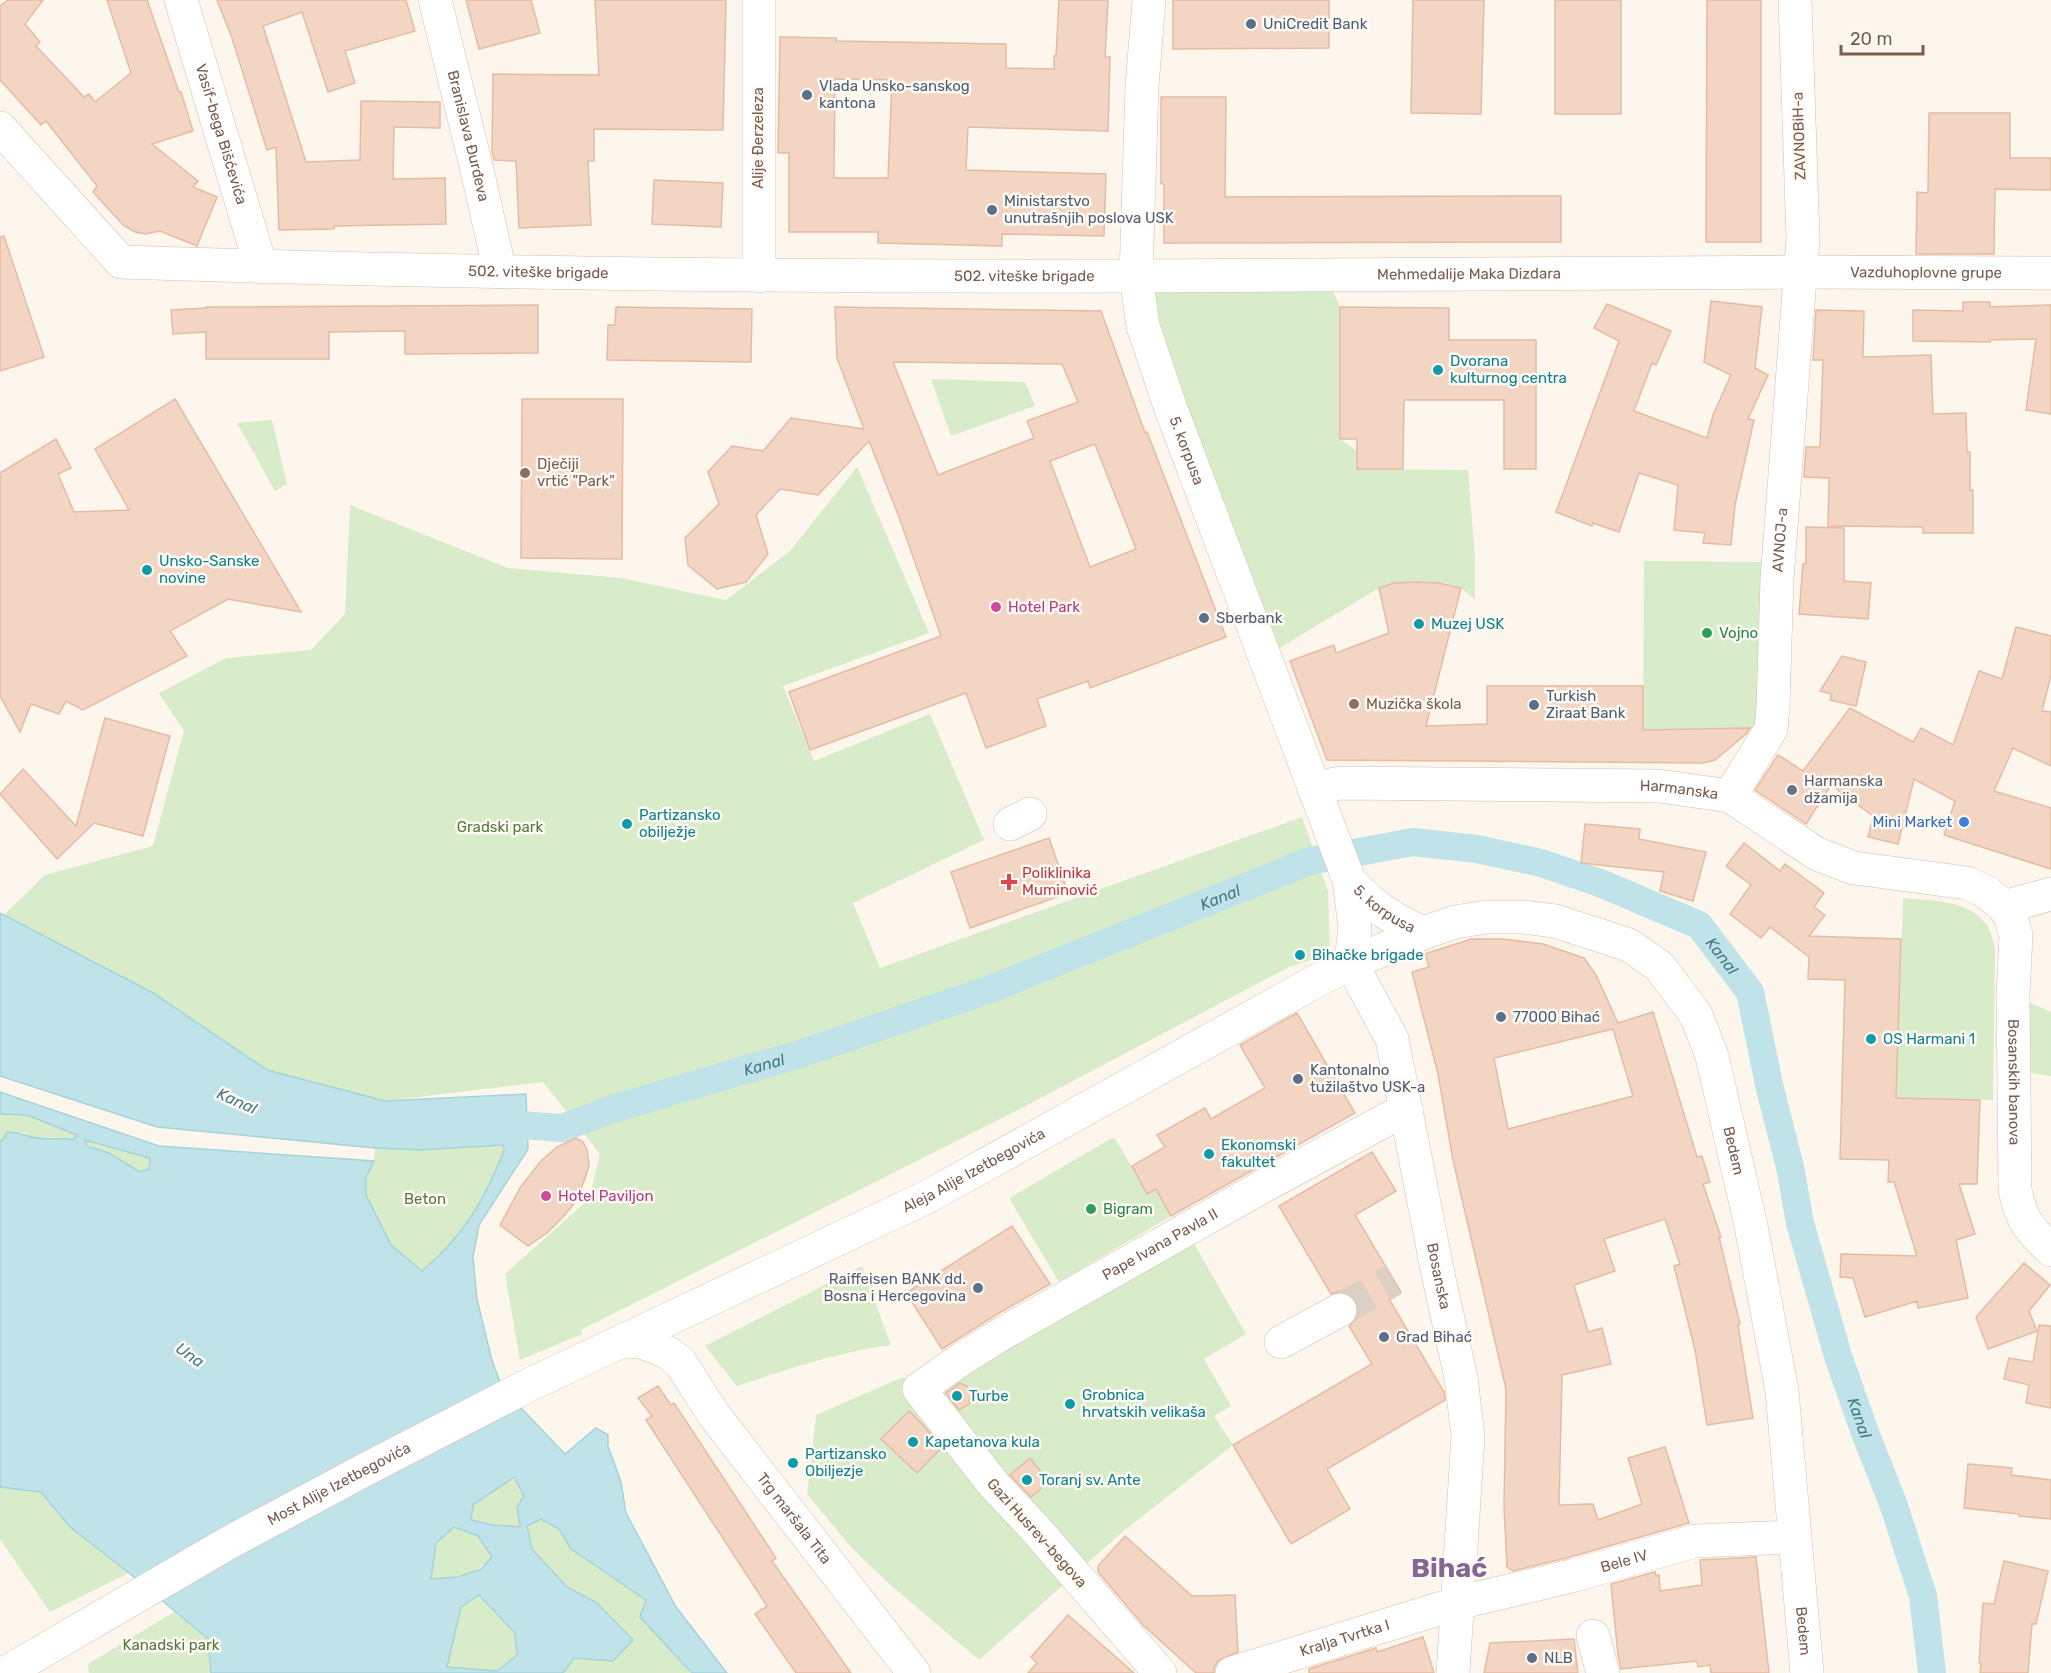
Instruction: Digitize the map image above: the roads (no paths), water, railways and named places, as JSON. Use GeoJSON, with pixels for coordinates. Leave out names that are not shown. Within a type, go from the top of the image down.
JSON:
{"type":"FeatureCollection","features":[{"type":"Feature","properties":{"kind":"street","name":"Vasif-bega Bišćevića"},"geometry":{"type":"LineString","coordinates":[[181,0],[261,267]]}},
{"type":"Feature","properties":{"kind":"street","name":"Branislava Đurđeva"},"geometry":{"type":"LineString","coordinates":[[435,0],[500,272]]}},
{"type":"Feature","properties":{"kind":"street","name":"Alije Đerzeleza"},"geometry":{"type":"LineString","coordinates":[[759,0],[759,276]]}},
{"type":"Feature","properties":{"kind":"street","name":"5. korpusa"},"geometry":{"type":"LineString","coordinates":[[1149,0],[1142,86],[1136,276],[1143,326],[1171,409],[1349,880],[1355,927],[1351,963]]}},
{"type":"Feature","properties":{"kind":"street","name":"ZAVNOBiH-a"},"geometry":{"type":"LineString","coordinates":[[1795,0],[1803,238],[1801,272]]}},
{"type":"Feature","properties":{"kind":"street","name":"502. viteške brigade"},"geometry":{"type":"LineString","coordinates":[[0,128],[121,262],[261,267],[759,276],[1136,276]]}},
{"type":"Feature","properties":{"kind":"street","name":"Mehmedalije Maka Dizdara"},"geometry":{"type":"LineString","coordinates":[[1136,276],[1801,272]]}},
{"type":"Feature","properties":{"kind":"street","name":"Vazduhoplovne grupe"},"geometry":{"type":"LineString","coordinates":[[1801,272],[2051,273]]}},
{"type":"Feature","properties":{"kind":"street","name":"AVNOJ-a"},"geometry":{"type":"LineString","coordinates":[[1730,796],[1771,729],[1778,579],[1801,272]]}},
{"type":"Feature","properties":{"kind":"street","name":"Harmanska"},"geometry":{"type":"LineString","coordinates":[[1319,802],[1339,783],[1659,786],[1730,796],[1817,854],[1854,868],[1967,883],[1988,893],[2004,907]]}},
{"type":"Feature","properties":{"kind":"street","name":"5. korpusa"},"geometry":{"type":"LineString","coordinates":[[1349,880],[1370,903],[1387,916],[1423,933]]}},
{"type":"Feature","properties":{"kind":"street"},"geometry":{"type":"LineString","coordinates":[[2004,907],[2051,894]]}},
{"type":"Feature","properties":{"kind":"street","name":"Bosanskih banova"},"geometry":{"type":"LineString","coordinates":[[2004,907],[2011,918],[2016,935],[2013,995],[2015,1190],[2020,1211],[2030,1230],[2051,1250]]}},
{"type":"Feature","properties":{"kind":"street","name":"Bedem"},"geometry":{"type":"LineString","coordinates":[[1351,963],[1455,922],[1487,916],[1555,921],[1629,945],[1659,966],[1696,1015],[1712,1056],[1753,1238],[1782,1391],[1807,1673]]}},
{"type":"Feature","properties":{"kind":"street","name":"Bosanska"},"geometry":{"type":"LineString","coordinates":[[1351,963],[1392,1039],[1438,1274],[1461,1377],[1468,1436],[1453,1673]]}},
{"type":"Feature","properties":{"kind":"street","name":"Aleja Alije Izetbegovića"},"geometry":{"type":"LineString","coordinates":[[586,1358],[927,1197],[1351,963]]}},
{"type":"Feature","properties":{"kind":"street","name":"Pape Ivana Pavla II"},"geometry":{"type":"LineString","coordinates":[[919,1389],[1005,1332],[1406,1109]]}},
{"type":"Feature","properties":{"kind":"street"},"geometry":{"type":"LineString","coordinates":[[1281,1342],[1340,1310]]}},
{"type":"Feature","properties":{"kind":"street"},"geometry":{"type":"LineString","coordinates":[[680,1362],[677,1348],[686,1312]]}},
{"type":"Feature","properties":{"kind":"street","name":"Trg maršala Tita"},"geometry":{"type":"LineString","coordinates":[[623,1341],[641,1342],[655,1347],[680,1362],[714,1415],[914,1673]]}},
{"type":"Feature","properties":{"kind":"street","name":"Most Alije Izetbegovića"},"geometry":{"type":"LineString","coordinates":[[5,1673],[38,1665],[98,1619],[230,1542],[370,1467],[586,1358]]}},
{"type":"Feature","properties":{"kind":"street","name":"Gazi Husrev-begova"},"geometry":{"type":"LineString","coordinates":[[919,1389],[994,1486],[1033,1526],[1160,1673]]}},
{"type":"Feature","properties":{"kind":"street","name":"Bele IV"},"geometry":{"type":"LineString","coordinates":[[1458,1603],[1575,1575],[1695,1541],[1794,1537]]}},
{"type":"Feature","properties":{"kind":"street","name":"Kralja Tvrtka I"},"geometry":{"type":"LineString","coordinates":[[1232,1673],[1303,1656],[1458,1603]]}},
{"type":"Feature","properties":{"kind":"street"},"geometry":{"type":"LineString","coordinates":[[1593,1636],[1602,1673]]}},
{"type":"Feature","properties":{"kind":"water","name":"Una"},"geometry":{"type":"Polygon","coordinates":[[[0,913],[153,993],[267,1070],[385,1101],[526,1094],[528,1149],[479,1225],[473,1257],[477,1299],[491,1357],[502,1388],[565,1454],[596,1428],[608,1435],[608,1446],[621,1482],[626,1513],[676,1607],[727,1673],[693,1673],[690,1671],[640,1617],[646,1600],[571,1549],[559,1529],[541,1519],[527,1526],[532,1549],[567,1587],[597,1603],[633,1640],[613,1661],[574,1658],[563,1673],[211,1673],[208,1639],[70,1527],[41,1492],[0,1487],[0,1141],[7,1132],[41,1139],[73,1140],[77,1135],[27,1115],[0,1114],[0,1092],[159,1146],[374,1161],[366,1177],[366,1195],[391,1245],[422,1271],[461,1231],[481,1201],[497,1168],[504,1150],[503,1145],[420,1150],[375,1148],[157,1127],[0,1076],[0,913]],[[85,1140],[87,1146],[109,1153],[140,1172],[149,1169],[150,1158],[85,1140]],[[514,1477],[473,1505],[471,1520],[493,1525],[520,1527],[517,1507],[524,1496],[514,1477]],[[454,1527],[436,1543],[431,1579],[458,1577],[481,1569],[492,1557],[478,1536],[454,1527]],[[479,1595],[461,1607],[447,1667],[497,1671],[517,1655],[515,1633],[479,1595]]]}},
{"type":"Feature","properties":{"kind":"waterway","name":"Kanal"},"geometry":{"type":"LineString","coordinates":[[489,1123],[562,1128],[612,1109],[803,1053],[993,988],[1310,861],[1413,842],[1477,849],[1541,863],[1600,883],[1699,925],[1750,992],[1770,1089],[1790,1167],[1800,1223],[1838,1356],[1894,1506],[1923,1596],[1932,1673]]}},
{"type":"Feature","properties":{"kind":"tunnel"},"geometry":{"type":"LineString","coordinates":[[1340,1310],[1393,1280]]}},
{"type":"Feature","properties":{"kind":"place","name":"UniCredit Bank"},"geometry":{"type":"Point","coordinates":[1251,24]}},
{"type":"Feature","properties":{"kind":"place","name":"Vlada Unsko-sanskog kantona"},"geometry":{"type":"Point","coordinates":[807,95]}},
{"type":"Feature","properties":{"kind":"place","name":"Ministarstvo unutrašnjih poslova USK"},"geometry":{"type":"Point","coordinates":[992,210]}},
{"type":"Feature","properties":{"kind":"place","name":"Dvorana kulturnog centra"},"geometry":{"type":"Point","coordinates":[1438,370]}},
{"type":"Feature","properties":{"kind":"place","name":"Dječiji vrtić \"Park\""},"geometry":{"type":"Point","coordinates":[525,473]}},
{"type":"Feature","properties":{"kind":"place","name":"Unsko-Sanske novine"},"geometry":{"type":"Point","coordinates":[147,570]}},
{"type":"Feature","properties":{"kind":"place","name":"Hotel Park"},"geometry":{"type":"Point","coordinates":[996,607]}},
{"type":"Feature","properties":{"kind":"place","name":"Sberbank"},"geometry":{"type":"Point","coordinates":[1204,618]}},
{"type":"Feature","properties":{"kind":"place","name":"Muzej USK"},"geometry":{"type":"Point","coordinates":[1419,624]}},
{"type":"Feature","properties":{"kind":"place","name":"Vojno"},"geometry":{"type":"Point","coordinates":[1707,633]}},
{"type":"Feature","properties":{"kind":"place","name":"Muzička škola"},"geometry":{"type":"Point","coordinates":[1354,704]}},
{"type":"Feature","properties":{"kind":"place","name":"Turkish Ziraat Bank"},"geometry":{"type":"Point","coordinates":[1534,705]}},
{"type":"Feature","properties":{"kind":"place","name":"Harmanska džamija"},"geometry":{"type":"Point","coordinates":[1792,790]}},
{"type":"Feature","properties":{"kind":"place","name":"Mini Market"},"geometry":{"type":"Point","coordinates":[1964,822]}},
{"type":"Feature","properties":{"kind":"place","name":"Partizansko obilježje"},"geometry":{"type":"Point","coordinates":[627,824]}},
{"type":"Feature","properties":{"kind":"place","name":"Poliklinika Muminović"},"geometry":{"type":"Point","coordinates":[1009,882]}},
{"type":"Feature","properties":{"kind":"place","name":"Bihačke brigade"},"geometry":{"type":"Point","coordinates":[1300,955]}},
{"type":"Feature","properties":{"kind":"place","name":"77000 Bihać"},"geometry":{"type":"Point","coordinates":[1501,1017]}},
{"type":"Feature","properties":{"kind":"place","name":"OS Harmani 1"},"geometry":{"type":"Point","coordinates":[1871,1039]}},
{"type":"Feature","properties":{"kind":"place","name":"Kantonalno tužilaštvo USK-a"},"geometry":{"type":"Point","coordinates":[1298,1079]}},
{"type":"Feature","properties":{"kind":"place","name":"Ekonomski fakultet"},"geometry":{"type":"Point","coordinates":[1209,1154]}},
{"type":"Feature","properties":{"kind":"place","name":"Hotel Paviljon"},"geometry":{"type":"Point","coordinates":[546,1196]}},
{"type":"Feature","properties":{"kind":"place","name":"Bigram"},"geometry":{"type":"Point","coordinates":[1091,1209]}},
{"type":"Feature","properties":{"kind":"place","name":"Raiffeisen BANK dd. Bosna i Hercegovina"},"geometry":{"type":"Point","coordinates":[978,1288]}},
{"type":"Feature","properties":{"kind":"place","name":"Grad Bihać"},"geometry":{"type":"Point","coordinates":[1384,1337]}},
{"type":"Feature","properties":{"kind":"place","name":"Turbe"},"geometry":{"type":"Point","coordinates":[957,1396]}},
{"type":"Feature","properties":{"kind":"place","name":"Grobnica hrvatskih velikaša"},"geometry":{"type":"Point","coordinates":[1070,1404]}},
{"type":"Feature","properties":{"kind":"place","name":"Kapetanova kula"},"geometry":{"type":"Point","coordinates":[913,1442]}},
{"type":"Feature","properties":{"kind":"place","name":"Partizansko Obiljezje"},"geometry":{"type":"Point","coordinates":[793,1463]}},
{"type":"Feature","properties":{"kind":"place","name":"Toranj sv. Ante"},"geometry":{"type":"Point","coordinates":[1027,1480]}},
{"type":"Feature","properties":{"kind":"place","name":"NLB"},"geometry":{"type":"Point","coordinates":[1532,1658]}},
{"type":"Feature","properties":{"kind":"district","name":"Bihać"},"geometry":{"type":"Point","coordinates":[1449,1568]}},
{"type":"Feature","properties":{"kind":"park label","name":"Gradski park"},"geometry":{"type":"Point","coordinates":[500,827]}},
{"type":"Feature","properties":{"kind":"park label","name":"Beton"},"geometry":{"type":"Point","coordinates":[425,1199]}},
{"type":"Feature","properties":{"kind":"park label","name":"Kanadski park"},"geometry":{"type":"Point","coordinates":[171,1645]}}]}
